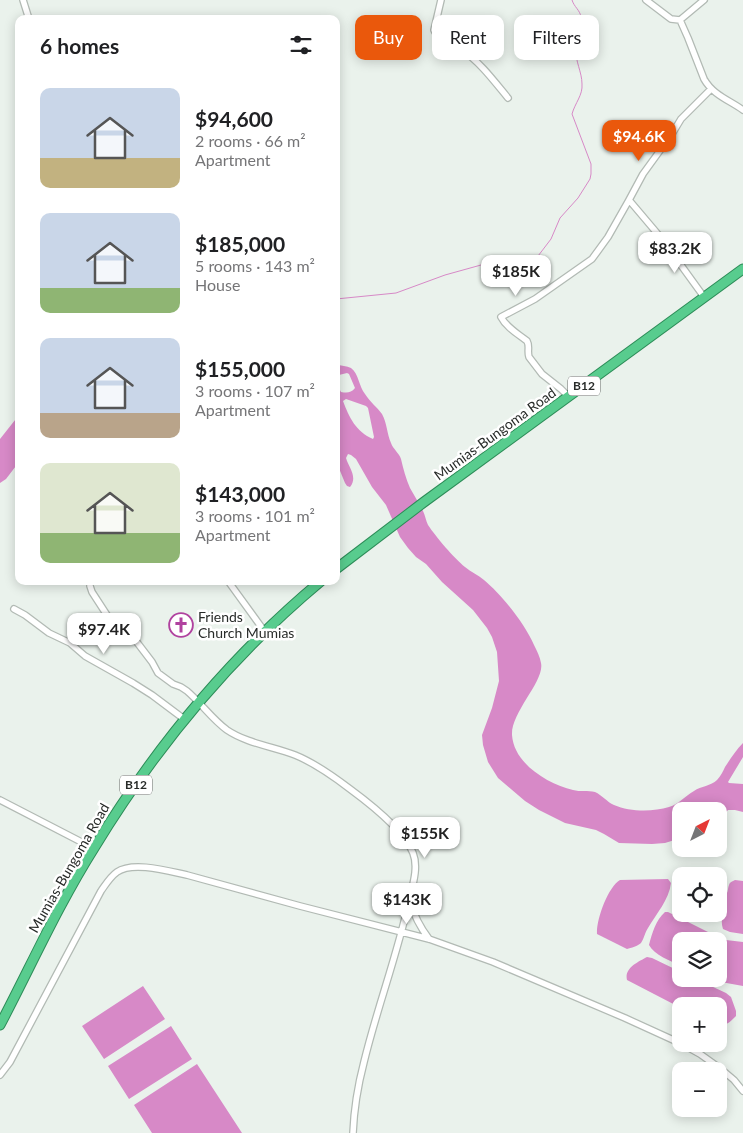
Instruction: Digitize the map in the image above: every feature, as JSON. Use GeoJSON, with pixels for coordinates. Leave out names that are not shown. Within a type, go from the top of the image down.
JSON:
{"type":"FeatureCollection","features":[{"type":"Feature","properties":{"kind":"highway","name":"Mumias-Bungoma Road"},"geometry":{"type":"LineString","coordinates":[[340,566],[424,502],[743,269]]}},
{"type":"Feature","properties":{"kind":"highway","name":"Mumias-Bungoma Road"},"geometry":{"type":"LineString","coordinates":[[0,1025],[48,930],[93,848],[151,762],[199,702],[265,632],[317,585]]}},
{"type":"Feature","properties":{"kind":"street"},"geometry":{"type":"LineString","coordinates":[[23,0],[27,15]]}},
{"type":"Feature","properties":{"kind":"street"},"geometry":{"type":"LineString","coordinates":[[441,0],[434,30],[435,33],[469,54],[508,98]]}},
{"type":"Feature","properties":{"kind":"street"},"geometry":{"type":"LineString","coordinates":[[646,0],[671,19],[680,20],[704,0]]}},
{"type":"Feature","properties":{"kind":"street"},"geometry":{"type":"LineString","coordinates":[[680,20],[704,80],[721,97],[743,110]]}},
{"type":"Feature","properties":{"kind":"street"},"geometry":{"type":"LineString","coordinates":[[569,397],[542,374],[528,354],[529,345],[527,341],[506,324],[501,317],[535,299],[590,260],[608,237],[643,174],[681,119],[711,89]]}},
{"type":"Feature","properties":{"kind":"street"},"geometry":{"type":"LineString","coordinates":[[629,200],[662,239],[704,297]]}},
{"type":"Feature","properties":{"kind":"street"},"geometry":{"type":"LineString","coordinates":[[90,585],[92,592],[116,629],[123,636],[136,641],[152,662],[158,674],[183,688],[228,730],[247,740],[294,755],[312,764],[356,794],[401,833],[414,854],[415,864],[402,932],[364,1061],[357,1096],[353,1133]]}},
{"type":"Feature","properties":{"kind":"street"},"geometry":{"type":"LineString","coordinates":[[231,585],[265,632]]}},
{"type":"Feature","properties":{"kind":"street"},"geometry":{"type":"LineString","coordinates":[[14,610],[25,615],[49,633],[70,643],[85,656],[152,695],[184,720]]}},
{"type":"Feature","properties":{"kind":"street"},"geometry":{"type":"LineString","coordinates":[[0,800],[93,848]]}},
{"type":"Feature","properties":{"kind":"street"},"geometry":{"type":"LineString","coordinates":[[0,1075],[10,1062],[101,891],[114,874],[124,868],[138,868],[187,875],[430,939],[493,962],[659,1033],[700,1054],[734,1080],[743,1091]]}},
{"type":"Feature","properties":{"kind":"street"},"geometry":{"type":"LineString","coordinates":[[409,899],[414,915],[430,939]]}},
{"type":"Feature","properties":{"kind":"shaded area"},"geometry":{"type":"Polygon","coordinates":[[[340,365],[349,367],[354,371],[363,391],[382,414],[391,443],[400,457],[410,488],[423,511],[428,525],[440,541],[467,569],[491,586],[505,602],[525,628],[541,661],[538,679],[513,726],[514,745],[519,755],[526,764],[543,778],[576,791],[595,792],[611,804],[641,811],[672,806],[672,841],[652,844],[619,843],[596,830],[565,823],[539,810],[525,801],[498,778],[488,762],[482,735],[499,681],[497,652],[492,637],[473,610],[408,548],[400,537],[386,505],[372,487],[356,459],[348,454],[346,458],[353,480],[350,487],[345,483],[340,471],[340,390],[341,392],[349,392],[355,388],[349,374],[340,375],[340,365]],[[346,399],[343,401],[358,428],[367,436],[373,439],[368,408],[346,399]]]}},
{"type":"Feature","properties":{"kind":"shaded area"},"geometry":{"type":"Polygon","coordinates":[[[15,420],[15,467],[6,479],[0,483],[0,439],[15,420]]]}},
{"type":"Feature","properties":{"kind":"shaded area"},"geometry":{"type":"Polygon","coordinates":[[[743,743],[743,757],[728,782],[743,784],[743,812],[728,810],[728,802],[679,802],[697,789],[715,782],[720,777],[731,757],[743,743]]]}},
{"type":"Feature","properties":{"kind":"shaded area"},"geometry":{"type":"Polygon","coordinates":[[[668,879],[671,883],[668,895],[640,944],[627,949],[597,934],[598,921],[607,896],[620,880],[668,879]]]}},
{"type":"Feature","properties":{"kind":"shaded area"},"geometry":{"type":"Polygon","coordinates":[[[735,880],[743,881],[743,934],[723,929],[722,922],[727,922],[727,895],[730,883],[735,880]]]}},
{"type":"Feature","properties":{"kind":"shaded area"},"geometry":{"type":"Polygon","coordinates":[[[668,912],[672,914],[672,922],[688,922],[708,932],[672,932],[672,962],[659,955],[649,945],[653,931],[662,915],[668,912]]]}},
{"type":"Feature","properties":{"kind":"shaded area"},"geometry":{"type":"Polygon","coordinates":[[[727,940],[743,942],[743,986],[727,983],[727,940]]]}},
{"type":"Feature","properties":{"kind":"shaded area"},"geometry":{"type":"Polygon","coordinates":[[[647,957],[672,968],[672,987],[713,987],[726,993],[731,997],[736,1016],[727,1024],[727,997],[672,997],[672,1003],[627,980],[628,972],[636,963],[647,957]]]}},
{"type":"Feature","properties":{"kind":"shaded area"},"geometry":{"type":"Polygon","coordinates":[[[143,986],[165,1019],[104,1059],[82,1026],[143,986]]]}},
{"type":"Feature","properties":{"kind":"shaded area"},"geometry":{"type":"Polygon","coordinates":[[[171,1026],[192,1059],[129,1099],[108,1066],[171,1026]]]}},
{"type":"Feature","properties":{"kind":"shaded area"},"geometry":{"type":"Polygon","coordinates":[[[197,1064],[242,1133],[152,1133],[134,1105],[197,1064]]]}},
{"type":"Feature","properties":{"kind":"waterway"},"geometry":{"type":"LineString","coordinates":[[340,299],[396,293],[445,275],[481,265],[503,275],[525,267],[535,260],[551,239],[560,218],[578,198],[590,179],[591,174],[591,164],[572,114],[581,92],[582,84],[576,53],[581,17],[572,0]]}},
{"type":"Feature","properties":{"kind":"place","name":"Friends Church Mumias"},"geometry":{"type":"Point","coordinates":[181,625]}}]}
